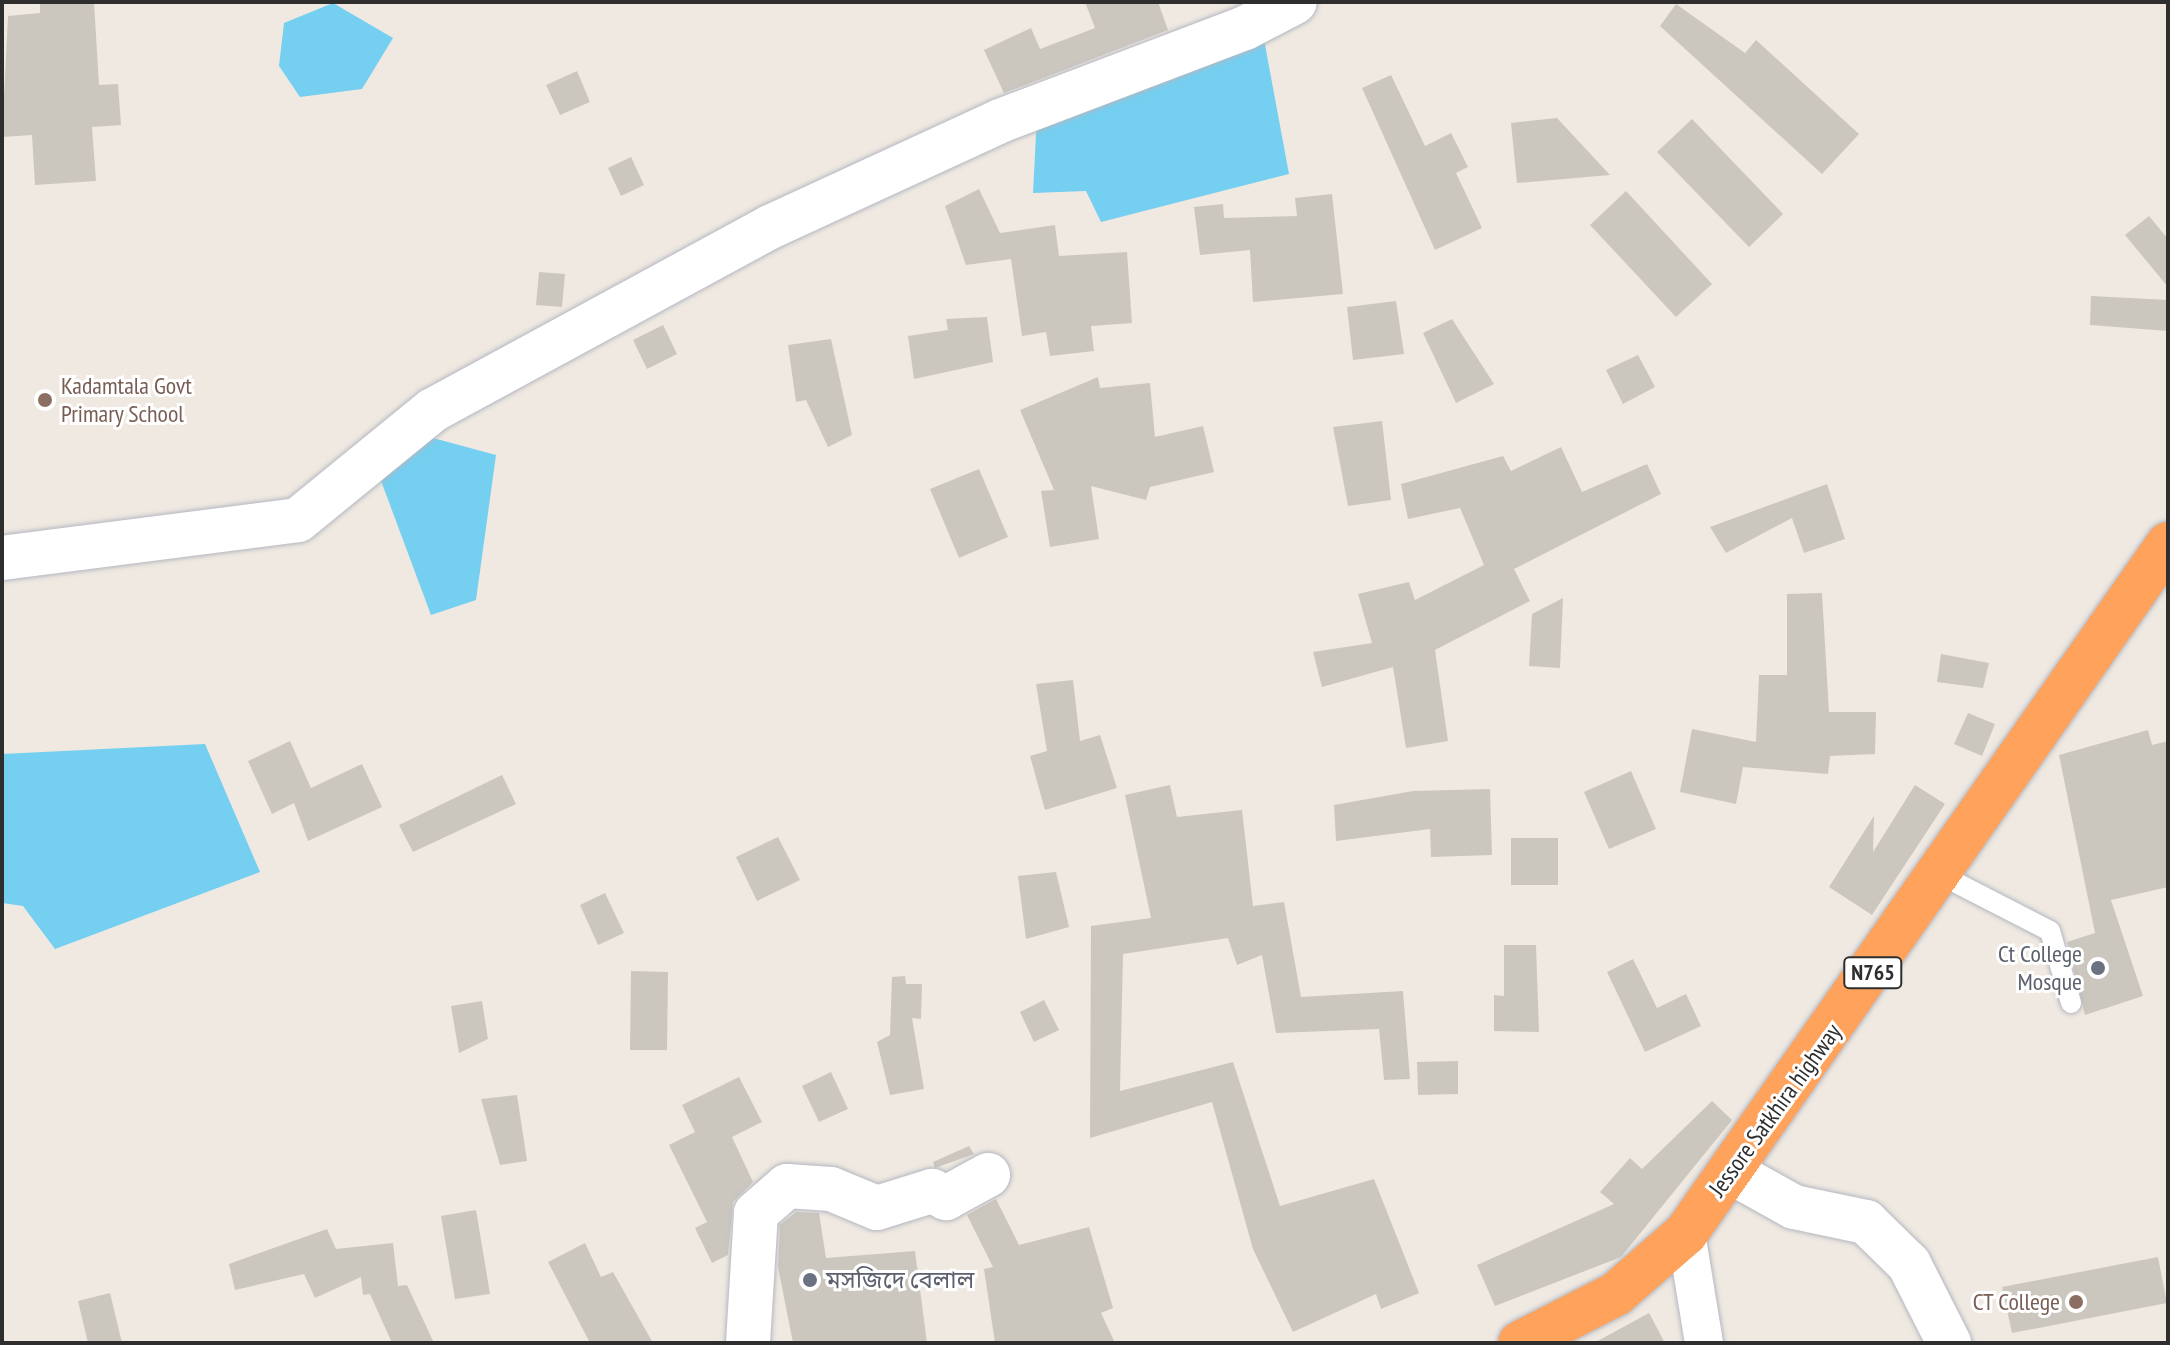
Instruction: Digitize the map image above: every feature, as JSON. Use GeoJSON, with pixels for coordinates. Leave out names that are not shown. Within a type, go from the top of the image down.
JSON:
{"type":"FeatureCollection","features":[{"type":"Feature","properties":{"kind":"highway","name":"Jessore Satkhira highway"},"geometry":{"type":"LineString","coordinates":[[1520,1343],[1616,1294],[1686,1233],[1943,876],[2168,544]]}},
{"type":"Feature","properties":{"kind":"street"},"geometry":{"type":"LineString","coordinates":[[2,558],[298,520],[433,410],[770,227],[1000,121],[1245,28],[1295,2]]}},
{"type":"Feature","properties":{"kind":"street"},"geometry":{"type":"LineString","coordinates":[[1731,1172],[1794,1207],[1866,1222],[1909,1264],[1949,1343]]}},
{"type":"Feature","properties":{"kind":"street"},"geometry":{"type":"LineString","coordinates":[[748,1343],[756,1213],[787,1186],[831,1189],[877,1208],[932,1191],[946,1198],[988,1175]]}},
{"type":"Feature","properties":{"kind":"street"},"geometry":{"type":"LineString","coordinates":[[1686,1233],[1704,1343]]}},
{"type":"Feature","properties":{"kind":"lane"},"geometry":{"type":"LineString","coordinates":[[1943,876],[2050,931],[2071,1003]]}},
{"type":"Feature","properties":{"kind":"water"},"geometry":{"type":"Polygon","coordinates":[[[333,3],[393,38],[362,89],[300,97],[279,66],[284,23],[333,3]]]}},
{"type":"Feature","properties":{"kind":"water"},"geometry":{"type":"Polygon","coordinates":[[[1263,34],[1289,174],[1101,222],[1086,191],[1033,193],[1037,115],[1263,34]]]}},
{"type":"Feature","properties":{"kind":"water"},"geometry":{"type":"Polygon","coordinates":[[[433,438],[496,455],[476,600],[431,615],[377,470],[433,438]]]}},
{"type":"Feature","properties":{"kind":"water"},"geometry":{"type":"Polygon","coordinates":[[[205,744],[260,872],[55,949],[23,906],[2,903],[2,754],[205,744]]]}},
{"type":"Feature","properties":{"kind":"building"},"geometry":{"type":"Polygon","coordinates":[[[40,2],[94,2],[99,85],[118,84],[121,125],[92,127],[96,181],[35,185],[32,135],[2,137],[8,16],[40,13],[40,2]]]}},
{"type":"Feature","properties":{"kind":"building"},"geometry":{"type":"Polygon","coordinates":[[[1085,2],[1158,2],[1168,30],[1004,93],[984,50],[1031,28],[1040,49],[1095,28],[1085,2]]]}},
{"type":"Feature","properties":{"kind":"building"},"geometry":{"type":"Polygon","coordinates":[[[1676,4],[1745,53],[1756,40],[1859,134],[1822,174],[1660,26],[1676,4]]]}},
{"type":"Feature","properties":{"kind":"building"},"geometry":{"type":"Polygon","coordinates":[[[577,71],[590,102],[560,115],[546,85],[577,71]]]}},
{"type":"Feature","properties":{"kind":"building"},"geometry":{"type":"Polygon","coordinates":[[[1391,75],[1425,146],[1451,133],[1468,167],[1456,173],[1482,228],[1435,250],[1362,88],[1391,75]]]}},
{"type":"Feature","properties":{"kind":"building"},"geometry":{"type":"Polygon","coordinates":[[[1557,118],[1610,175],[1517,183],[1511,123],[1557,118]]]}},
{"type":"Feature","properties":{"kind":"building"},"geometry":{"type":"Polygon","coordinates":[[[1692,119],[1783,214],[1749,247],[1657,152],[1692,119]]]}},
{"type":"Feature","properties":{"kind":"building"},"geometry":{"type":"Polygon","coordinates":[[[631,157],[644,185],[621,196],[608,168],[631,157]]]}},
{"type":"Feature","properties":{"kind":"building"},"geometry":{"type":"Polygon","coordinates":[[[979,189],[1000,233],[1055,225],[1059,256],[1127,252],[1132,323],[1091,326],[1094,351],[1050,356],[1046,332],[1022,336],[1011,259],[966,265],[945,206],[979,189]]]}},
{"type":"Feature","properties":{"kind":"building"},"geometry":{"type":"Polygon","coordinates":[[[1626,191],[1712,284],[1676,317],[1590,225],[1626,191]]]}},
{"type":"Feature","properties":{"kind":"building"},"geometry":{"type":"Polygon","coordinates":[[[1332,194],[1343,294],[1253,302],[1250,250],[1200,255],[1194,207],[1223,204],[1224,218],[1297,216],[1295,198],[1332,194]]]}},
{"type":"Feature","properties":{"kind":"building"},"geometry":{"type":"Polygon","coordinates":[[[2149,216],[2168,239],[2168,287],[2125,235],[2149,216]]]}},
{"type":"Feature","properties":{"kind":"building"},"geometry":{"type":"Polygon","coordinates":[[[539,272],[565,274],[562,307],[536,305],[539,272]]]}},
{"type":"Feature","properties":{"kind":"building"},"geometry":{"type":"Polygon","coordinates":[[[2091,296],[2168,300],[2168,331],[2090,325],[2091,296]]]}},
{"type":"Feature","properties":{"kind":"building"},"geometry":{"type":"Polygon","coordinates":[[[1396,301],[1404,354],[1353,360],[1347,307],[1396,301]]]}},
{"type":"Feature","properties":{"kind":"building"},"geometry":{"type":"Polygon","coordinates":[[[987,317],[993,362],[914,379],[908,336],[948,330],[946,319],[987,317]]]}},
{"type":"Feature","properties":{"kind":"building"},"geometry":{"type":"Polygon","coordinates":[[[1452,319],[1494,384],[1456,403],[1423,333],[1452,319]]]}},
{"type":"Feature","properties":{"kind":"building"},"geometry":{"type":"Polygon","coordinates":[[[663,325],[677,354],[647,369],[633,340],[663,325]]]}},
{"type":"Feature","properties":{"kind":"building"},"geometry":{"type":"Polygon","coordinates":[[[831,339],[852,435],[828,447],[806,400],[796,402],[788,345],[831,339]]]}},
{"type":"Feature","properties":{"kind":"building"},"geometry":{"type":"Polygon","coordinates":[[[1638,355],[1655,387],[1623,404],[1606,370],[1638,355]]]}},
{"type":"Feature","properties":{"kind":"building"},"geometry":{"type":"Polygon","coordinates":[[[1098,377],[1100,388],[1150,383],[1155,437],[1203,426],[1214,472],[1150,487],[1146,500],[1091,486],[1099,539],[1050,547],[1041,491],[1054,490],[1020,410],[1098,377]]]}},
{"type":"Feature","properties":{"kind":"building"},"geometry":{"type":"Polygon","coordinates":[[[1382,421],[1391,500],[1348,506],[1333,427],[1382,421]]]}},
{"type":"Feature","properties":{"kind":"building"},"geometry":{"type":"Polygon","coordinates":[[[1561,447],[1582,492],[1647,464],[1661,494],[1514,569],[1530,601],[1435,650],[1448,741],[1406,748],[1393,667],[1322,687],[1313,652],[1372,643],[1358,594],[1409,582],[1415,600],[1484,565],[1460,508],[1408,519],[1401,484],[1503,456],[1511,471],[1561,447]]]}},
{"type":"Feature","properties":{"kind":"building"},"geometry":{"type":"Polygon","coordinates":[[[979,469],[1008,537],[959,558],[930,489],[979,469]]]}},
{"type":"Feature","properties":{"kind":"building"},"geometry":{"type":"Polygon","coordinates":[[[1827,484],[1845,539],[1804,553],[1792,518],[1726,553],[1710,527],[1827,484]]]}},
{"type":"Feature","properties":{"kind":"building"},"geometry":{"type":"Polygon","coordinates":[[[1822,593],[1829,712],[1876,712],[1875,754],[1830,756],[1828,774],[1743,767],[1736,804],[1680,792],[1692,729],[1756,742],[1759,675],[1787,675],[1787,594],[1822,593]]]}},
{"type":"Feature","properties":{"kind":"building"},"geometry":{"type":"Polygon","coordinates":[[[1563,598],[1560,668],[1529,666],[1532,614],[1563,598]]]}},
{"type":"Feature","properties":{"kind":"building"},"geometry":{"type":"Polygon","coordinates":[[[1941,654],[1989,663],[1983,688],[1937,682],[1941,654]]]}},
{"type":"Feature","properties":{"kind":"building"},"geometry":{"type":"Polygon","coordinates":[[[1073,680],[1080,741],[1100,735],[1117,788],[1045,810],[1030,756],[1047,751],[1036,684],[1073,680]]]}},
{"type":"Feature","properties":{"kind":"building"},"geometry":{"type":"Polygon","coordinates":[[[1968,713],[1995,724],[1982,756],[1954,744],[1968,713]]]}},
{"type":"Feature","properties":{"kind":"building"},"geometry":{"type":"Polygon","coordinates":[[[2148,730],[2152,745],[2168,741],[2168,887],[2111,900],[2143,996],[2085,1015],[2067,942],[2095,933],[2059,755],[2148,730]]]}},
{"type":"Feature","properties":{"kind":"building"},"geometry":{"type":"Polygon","coordinates":[[[290,741],[311,788],[362,764],[382,807],[308,841],[294,803],[272,814],[248,761],[290,741]]]}},
{"type":"Feature","properties":{"kind":"building"},"geometry":{"type":"Polygon","coordinates":[[[1631,771],[1656,829],[1609,849],[1584,792],[1631,771]]]}},
{"type":"Feature","properties":{"kind":"building"},"geometry":{"type":"Polygon","coordinates":[[[502,775],[516,804],[413,852],[399,825],[502,775]]]}},
{"type":"Feature","properties":{"kind":"building"},"geometry":{"type":"Polygon","coordinates":[[[1170,785],[1177,817],[1242,810],[1253,906],[1284,902],[1301,997],[1403,991],[1410,1079],[1384,1080],[1379,1029],[1276,1033],[1262,955],[1237,965],[1228,938],[1123,954],[1120,1091],[1233,1062],[1280,1206],[1374,1179],[1419,1293],[1381,1309],[1376,1294],[1293,1332],[1253,1249],[1212,1102],[1090,1138],[1091,926],[1151,918],[1125,795],[1170,785]]]}},
{"type":"Feature","properties":{"kind":"building"},"geometry":{"type":"Polygon","coordinates":[[[1915,785],[1945,804],[1872,915],[1829,887],[1874,816],[1873,852],[1915,785]]]}},
{"type":"Feature","properties":{"kind":"building"},"geometry":{"type":"Polygon","coordinates":[[[1490,789],[1492,855],[1431,857],[1430,829],[1336,841],[1334,805],[1413,791],[1490,789]]]}},
{"type":"Feature","properties":{"kind":"building"},"geometry":{"type":"Polygon","coordinates":[[[778,837],[800,880],[757,901],[736,857],[778,837]]]}},
{"type":"Feature","properties":{"kind":"building"},"geometry":{"type":"Polygon","coordinates":[[[1511,838],[1558,838],[1558,885],[1511,885],[1511,838]]]}},
{"type":"Feature","properties":{"kind":"building"},"geometry":{"type":"Polygon","coordinates":[[[1056,872],[1069,927],[1026,939],[1018,876],[1056,872]]]}},
{"type":"Feature","properties":{"kind":"building"},"geometry":{"type":"Polygon","coordinates":[[[605,893],[624,933],[598,945],[580,905],[605,893]]]}},
{"type":"Feature","properties":{"kind":"building"},"geometry":{"type":"Polygon","coordinates":[[[1504,945],[1536,945],[1539,1032],[1494,1031],[1494,995],[1504,996],[1504,945]]]}},
{"type":"Feature","properties":{"kind":"building"},"geometry":{"type":"Polygon","coordinates":[[[1633,959],[1657,1008],[1686,994],[1701,1026],[1645,1052],[1607,972],[1633,959]]]}},
{"type":"Feature","properties":{"kind":"building"},"geometry":{"type":"Polygon","coordinates":[[[631,971],[668,972],[667,1050],[630,1050],[631,971]]]}},
{"type":"Feature","properties":{"kind":"building"},"geometry":{"type":"Polygon","coordinates":[[[905,976],[906,984],[922,984],[921,1019],[912,1018],[924,1089],[890,1095],[877,1042],[890,1035],[892,977],[905,976]]]}},
{"type":"Feature","properties":{"kind":"building"},"geometry":{"type":"Polygon","coordinates":[[[1044,1000],[1059,1030],[1034,1042],[1020,1012],[1044,1000]]]}},
{"type":"Feature","properties":{"kind":"building"},"geometry":{"type":"Polygon","coordinates":[[[482,1001],[488,1039],[459,1053],[451,1006],[482,1001]]]}},
{"type":"Feature","properties":{"kind":"building"},"geometry":{"type":"Polygon","coordinates":[[[1458,1061],[1458,1094],[1418,1095],[1417,1062],[1458,1061]]]}},
{"type":"Feature","properties":{"kind":"building"},"geometry":{"type":"Polygon","coordinates":[[[831,1072],[848,1109],[819,1122],[802,1086],[831,1072]]]}},
{"type":"Feature","properties":{"kind":"building"},"geometry":{"type":"Polygon","coordinates":[[[739,1077],[762,1122],[732,1137],[753,1182],[733,1202],[728,1255],[712,1263],[695,1228],[707,1222],[669,1145],[695,1132],[682,1105],[739,1077]]]}},
{"type":"Feature","properties":{"kind":"building"},"geometry":{"type":"Polygon","coordinates":[[[517,1095],[527,1161],[500,1165],[481,1099],[517,1095]]]}},
{"type":"Feature","properties":{"kind":"building"},"geometry":{"type":"Polygon","coordinates":[[[1712,1101],[1732,1120],[1621,1257],[1495,1306],[1477,1265],[1614,1204],[1600,1192],[1630,1158],[1642,1169],[1712,1101]]]}},
{"type":"Feature","properties":{"kind":"building"},"geometry":{"type":"Polygon","coordinates":[[[969,1146],[974,1154],[935,1168],[933,1162],[969,1146]]]}},
{"type":"Feature","properties":{"kind":"building"},"geometry":{"type":"Polygon","coordinates":[[[996,1199],[1019,1245],[1089,1227],[1113,1308],[1101,1313],[1115,1343],[995,1343],[984,1269],[993,1267],[967,1215],[996,1199]]]}},
{"type":"Feature","properties":{"kind":"building"},"geometry":{"type":"Polygon","coordinates":[[[476,1210],[490,1294],[455,1299],[441,1216],[476,1210]]]}},
{"type":"Feature","properties":{"kind":"building"},"geometry":{"type":"Polygon","coordinates":[[[796,1212],[819,1213],[826,1258],[915,1251],[927,1343],[793,1343],[778,1267],[780,1225],[796,1212]]]}},
{"type":"Feature","properties":{"kind":"building"},"geometry":{"type":"Polygon","coordinates":[[[327,1229],[336,1249],[393,1243],[398,1286],[407,1285],[434,1343],[392,1343],[370,1294],[363,1295],[361,1277],[315,1298],[304,1274],[235,1290],[229,1264],[327,1229]]]}},
{"type":"Feature","properties":{"kind":"building"},"geometry":{"type":"Polygon","coordinates":[[[585,1243],[601,1277],[613,1272],[653,1343],[590,1343],[548,1262],[585,1243]]]}},
{"type":"Feature","properties":{"kind":"building"},"geometry":{"type":"Polygon","coordinates":[[[2158,1257],[2167,1303],[2012,1333],[2002,1287],[2158,1257]]]}},
{"type":"Feature","properties":{"kind":"building"},"geometry":{"type":"Polygon","coordinates":[[[110,1293],[122,1343],[88,1343],[78,1301],[110,1293]]]}},
{"type":"Feature","properties":{"kind":"building"},"geometry":{"type":"Polygon","coordinates":[[[1649,1313],[1665,1343],[1594,1343],[1649,1313]]]}},
{"type":"Feature","properties":{"kind":"place","name":"Kadamtala Govt Primary School"},"geometry":{"type":"Point","coordinates":[45,400]}},
{"type":"Feature","properties":{"kind":"place","name":"Ct College Mosque"},"geometry":{"type":"Point","coordinates":[2098,968]}},
{"type":"Feature","properties":{"kind":"place","name":"মসজিদে বেলাল"},"geometry":{"type":"Point","coordinates":[810,1280]}},
{"type":"Feature","properties":{"kind":"place","name":"CT College"},"geometry":{"type":"Point","coordinates":[2076,1302]}}]}
